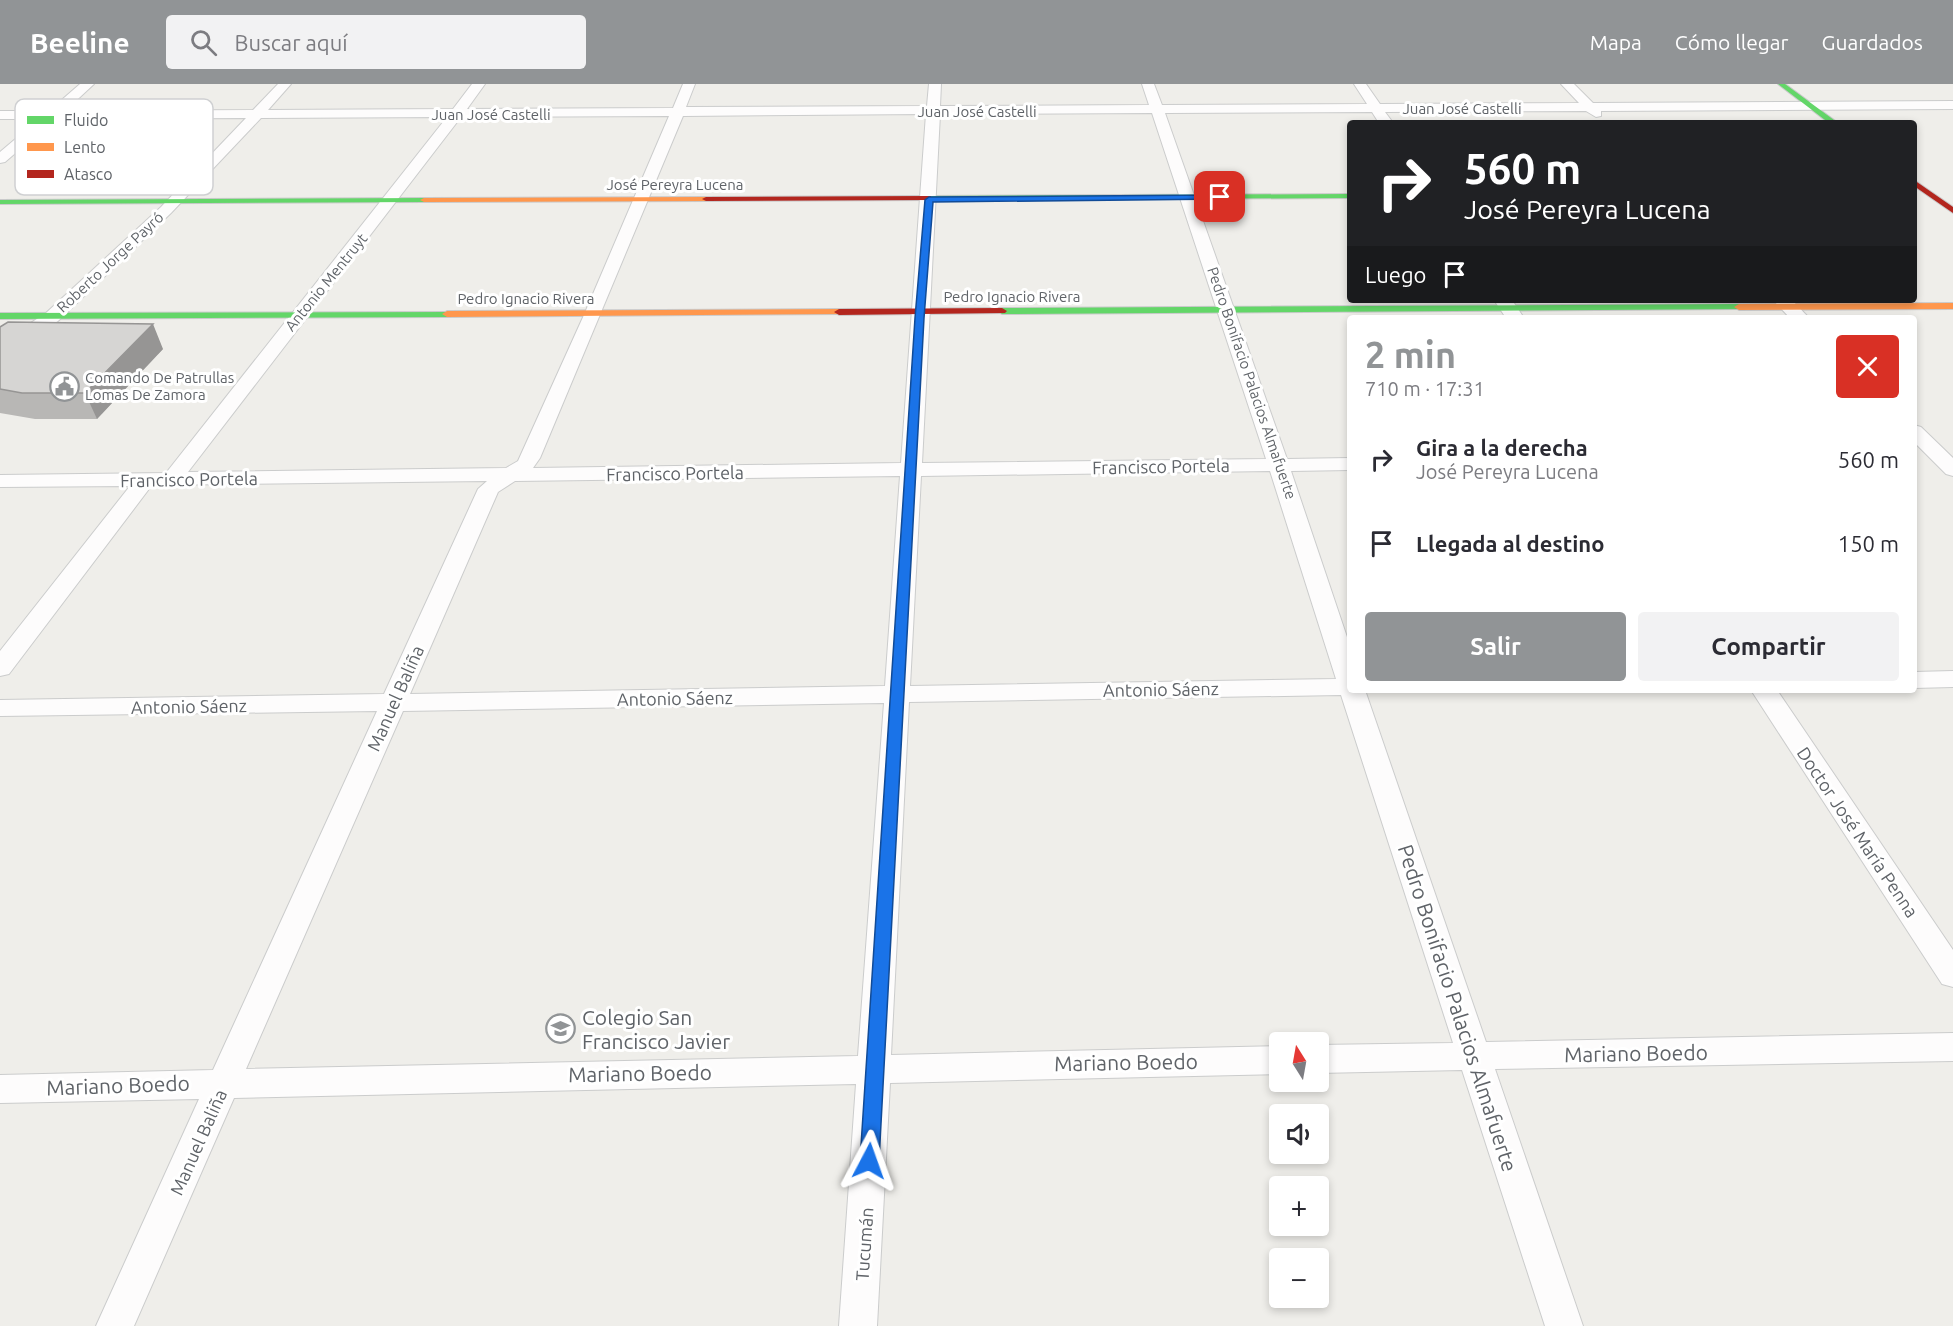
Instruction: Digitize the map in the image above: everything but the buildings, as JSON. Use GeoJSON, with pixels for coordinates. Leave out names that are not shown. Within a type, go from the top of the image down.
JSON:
{"type":"FeatureCollection","features":[{"type":"Feature","properties":{"kind":"street"},"geometry":{"type":"LineString","coordinates":[[70,99],[88,84]]}},
{"type":"Feature","properties":{"kind":"street","name":"Roberto Jorge Payró"},"geometry":{"type":"LineString","coordinates":[[213,159],[285,84]]}},
{"type":"Feature","properties":{"kind":"street","name":"Antonio Mentruyt"},"geometry":{"type":"LineString","coordinates":[[172,479],[390,202],[479,84]]}},
{"type":"Feature","properties":{"kind":"street","name":"Manuel Baliña"},"geometry":{"type":"LineString","coordinates":[[115,1326],[489,489],[512,475],[530,458],[593,315],[688,84]]}},
{"type":"Feature","properties":{"kind":"street","name":"Tucumán"},"geometry":{"type":"LineString","coordinates":[[858,1326],[876,1067],[935,84]]}},
{"type":"Feature","properties":{"kind":"street","name":"Pedro Bonifacio Palacios Almafuerte"},"geometry":{"type":"LineString","coordinates":[[1148,84],[1280,465],[1347,674]]}},
{"type":"Feature","properties":{"kind":"street"},"geometry":{"type":"LineString","coordinates":[[1360,84],[1384,120]]}},
{"type":"Feature","properties":{"kind":"street"},"geometry":{"type":"LineString","coordinates":[[1567,84],[1603,120]]}},
{"type":"Feature","properties":{"kind":"street"},"geometry":{"type":"LineString","coordinates":[[1782,84],[1830,120]]}},
{"type":"Feature","properties":{"kind":"street","name":"Juan José Castelli"},"geometry":{"type":"LineString","coordinates":[[213,114],[1953,105]]}},
{"type":"Feature","properties":{"kind":"street"},"geometry":{"type":"LineString","coordinates":[[0,159],[15,146]]}},
{"type":"Feature","properties":{"kind":"street"},"geometry":{"type":"LineString","coordinates":[[1921,192],[1953,192]]}},
{"type":"Feature","properties":{"kind":"street"},"geometry":{"type":"LineString","coordinates":[[1921,192],[1953,211]]}},
{"type":"Feature","properties":{"kind":"street","name":"Roberto Jorge Payró"},"geometry":{"type":"LineString","coordinates":[[0,351],[52,317],[179,195]]}},
{"type":"Feature","properties":{"kind":"street","name":"José Pereyra Lucena"},"geometry":{"type":"LineString","coordinates":[[0,202],[929,200],[1347,196]]}},
{"type":"Feature","properties":{"kind":"street","name":"Pedro Ignacio Rivera"},"geometry":{"type":"LineString","coordinates":[[0,316],[593,315],[1953,306]]}},
{"type":"Feature","properties":{"kind":"street"},"geometry":{"type":"LineString","coordinates":[[1917,434],[1950,464]]}},
{"type":"Feature","properties":{"kind":"street"},"geometry":{"type":"LineString","coordinates":[[1917,460],[1950,464]]}},
{"type":"Feature","properties":{"kind":"street","name":"Francisco Portela"},"geometry":{"type":"LineString","coordinates":[[0,481],[1347,464]]}},
{"type":"Feature","properties":{"kind":"street"},"geometry":{"type":"LineString","coordinates":[[0,668],[146,479]]}},
{"type":"Feature","properties":{"kind":"street"},"geometry":{"type":"LineString","coordinates":[[1917,680],[1953,680]]}},
{"type":"Feature","properties":{"kind":"street","name":"Antonio Sáenz"},"geometry":{"type":"LineString","coordinates":[[0,708],[392,704],[899,693],[1347,687]]}},
{"type":"Feature","properties":{"kind":"street","name":"Pedro Bonifacio Palacios Almafuerte"},"geometry":{"type":"LineString","coordinates":[[1353,693],[1564,1326]]}},
{"type":"Feature","properties":{"kind":"street","name":"Doctor José María Penna"},"geometry":{"type":"LineString","coordinates":[[1766,693],[1953,975]]}},
{"type":"Feature","properties":{"kind":"street","name":"Mariano Boedo"},"geometry":{"type":"LineString","coordinates":[[1329,1059],[1953,1047]]}},
{"type":"Feature","properties":{"kind":"street","name":"Mariano Boedo"},"geometry":{"type":"LineString","coordinates":[[0,1089],[876,1067],[1269,1060]]}},
{"type":"Feature","properties":{"kind":"traffic: fast"},"geometry":{"type":"LineString","coordinates":[[1781,84],[1830,120]]}},
{"type":"Feature","properties":{"kind":"traffic: fast"},"geometry":{"type":"LineString","coordinates":[[928,198],[1347,196]]}},
{"type":"Feature","properties":{"kind":"traffic: fast"},"geometry":{"type":"LineString","coordinates":[[0,202],[424,200]]}},
{"type":"Feature","properties":{"kind":"traffic: fast"},"geometry":{"type":"LineString","coordinates":[[1002,311],[1739,307]]}},
{"type":"Feature","properties":{"kind":"traffic: fast"},"geometry":{"type":"LineString","coordinates":[[0,316],[447,314]]}},
{"type":"Feature","properties":{"kind":"traffic: slow"},"geometry":{"type":"LineString","coordinates":[[424,200],[706,199]]}},
{"type":"Feature","properties":{"kind":"traffic: slow"},"geometry":{"type":"LineString","coordinates":[[1739,307],[1953,306]]}},
{"type":"Feature","properties":{"kind":"traffic: slow"},"geometry":{"type":"LineString","coordinates":[[447,314],[839,312]]}},
{"type":"Feature","properties":{"kind":"traffic: jam"},"geometry":{"type":"LineString","coordinates":[[1917,184],[1953,211]]}},
{"type":"Feature","properties":{"kind":"traffic: jam"},"geometry":{"type":"LineString","coordinates":[[706,199],[928,198]]}},
{"type":"Feature","properties":{"kind":"traffic: jam"},"geometry":{"type":"LineString","coordinates":[[839,312],[1002,311]]}},
{"type":"Feature","properties":{"kind":"place","name":"Comando De Patrullas Lomas De Zamora"},"geometry":{"type":"Point","coordinates":[64,386]}},
{"type":"Feature","properties":{"kind":"place","name":"Colegio San Francisco Javier"},"geometry":{"type":"Point","coordinates":[561,1029]}},
{"type":"Feature","properties":{"kind":"route"},"geometry":{"type":"LineString","coordinates":[[869,1161],[929,200],[1220,197]]}}]}
